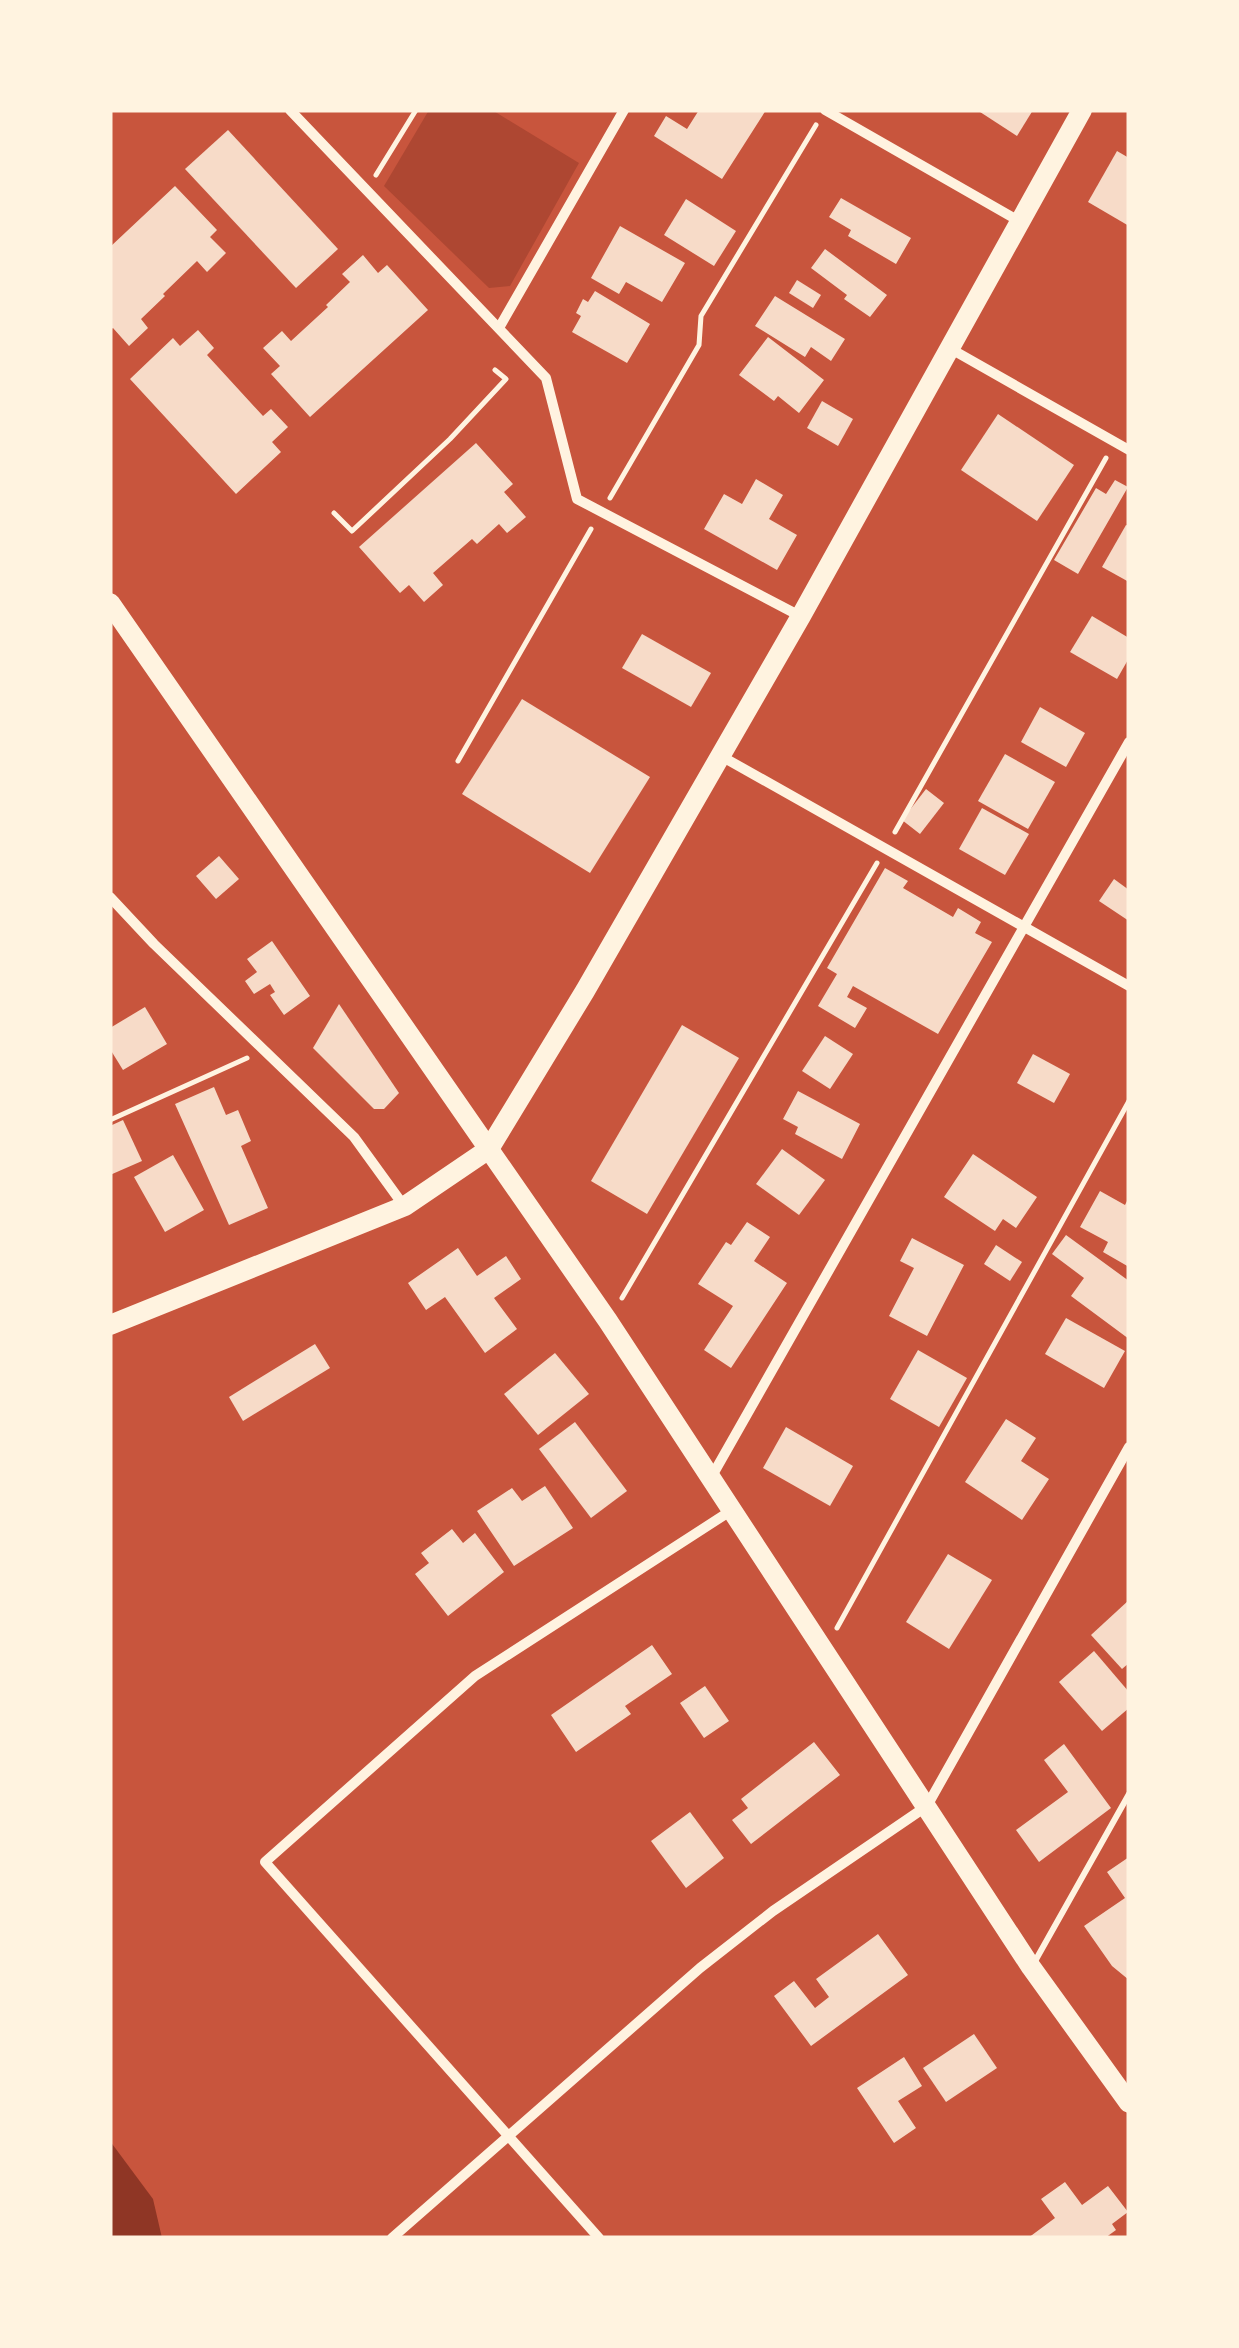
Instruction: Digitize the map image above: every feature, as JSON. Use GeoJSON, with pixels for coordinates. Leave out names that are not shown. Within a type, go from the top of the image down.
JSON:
{"type":"FeatureCollection","features":[{"type":"Feature","properties":{"kind":"main road"},"geometry":{"type":"LineString","coordinates":[[110,1325],[405,1206],[489,1149],[585,991],[801,616],[1082,110]]}},
{"type":"Feature","properties":{"kind":"main road"},"geometry":{"type":"LineString","coordinates":[[110,603],[608,1321],[1031,1967],[1129,2103]]}},
{"type":"Feature","properties":{"kind":"street"},"geometry":{"type":"LineString","coordinates":[[290,110],[546,378],[578,500],[801,616]]}},
{"type":"Feature","properties":{"kind":"street"},"geometry":{"type":"LineString","coordinates":[[499,328],[624,110]]}},
{"type":"Feature","properties":{"kind":"street"},"geometry":{"type":"LineString","coordinates":[[826,110],[1020,221]]}},
{"type":"Feature","properties":{"kind":"street"},"geometry":{"type":"LineString","coordinates":[[951,349],[1129,450]]}},
{"type":"Feature","properties":{"kind":"street"},"geometry":{"type":"LineString","coordinates":[[711,1477],[1129,742]]}},
{"type":"Feature","properties":{"kind":"street"},"geometry":{"type":"LineString","coordinates":[[721,756],[1129,986]]}},
{"type":"Feature","properties":{"kind":"street"},"geometry":{"type":"LineString","coordinates":[[110,897],[354,1136],[405,1206]]}},
{"type":"Feature","properties":{"kind":"street"},"geometry":{"type":"LineString","coordinates":[[392,2238],[715,1956],[773,1911],[927,1806],[1129,1446]]}},
{"type":"Feature","properties":{"kind":"street"},"geometry":{"type":"LineString","coordinates":[[599,2238],[265,1862],[475,1676],[732,1510]]}},
{"type":"Feature","properties":{"kind":"lane"},"geometry":{"type":"LineString","coordinates":[[1031,1967],[1129,1794]]}},
{"type":"Feature","properties":{"kind":"path"},"geometry":{"type":"LineString","coordinates":[[367,190],[416,110]]}},
{"type":"Feature","properties":{"kind":"path"},"geometry":{"type":"LineString","coordinates":[[458,761],[700,345],[701,316],[826,110]]}},
{"type":"Feature","properties":{"kind":"path"},"geometry":{"type":"LineString","coordinates":[[334,512],[352,531],[450,440],[506,379],[495,370]]}},
{"type":"Feature","properties":{"kind":"path"},"geometry":{"type":"LineString","coordinates":[[608,1321],[886,849],[1115,442]]}},
{"type":"Feature","properties":{"kind":"path"},"geometry":{"type":"LineString","coordinates":[[110,1120],[263,1051]]}},
{"type":"Feature","properties":{"kind":"path"},"geometry":{"type":"LineString","coordinates":[[824,1652],[1129,1102]]}},
{"type":"Feature","properties":{"kind":"shaded area"},"geometry":{"type":"Polygon","coordinates":[[[429,110],[492,110],[579,163],[510,286],[489,288],[384,186],[429,110]]]}},
{"type":"Feature","properties":{"kind":"shaded area"},"geometry":{"type":"Polygon","coordinates":[[[110,2141],[153,2199],[162,2238],[110,2238],[110,2141]]]}},
{"type":"Feature","properties":{"kind":"building"},"geometry":{"type":"Polygon","coordinates":[[[699,110],[766,110],[722,179],[654,136],[666,116],[687,129],[699,110]]]}},
{"type":"Feature","properties":{"kind":"building"},"geometry":{"type":"Polygon","coordinates":[[[977,110],[1033,110],[1017,136],[977,110]]]}},
{"type":"Feature","properties":{"kind":"building"},"geometry":{"type":"Polygon","coordinates":[[[228,130],[338,249],[296,288],[185,169],[228,130]]]}},
{"type":"Feature","properties":{"kind":"building"},"geometry":{"type":"Polygon","coordinates":[[[1117,151],[1129,158],[1129,226],[1088,202],[1117,151]]]}},
{"type":"Feature","properties":{"kind":"building"},"geometry":{"type":"Polygon","coordinates":[[[175,186],[217,230],[210,237],[226,253],[207,272],[197,261],[141,319],[148,328],[129,346],[113,328],[110,330],[110,247],[175,186]]]}},
{"type":"Feature","properties":{"kind":"building"},"geometry":{"type":"Polygon","coordinates":[[[841,198],[911,238],[896,264],[848,236],[851,230],[829,217],[841,198]]]}},
{"type":"Feature","properties":{"kind":"building"},"geometry":{"type":"Polygon","coordinates":[[[686,199],[736,231],[714,266],[664,235],[686,199]]]}},
{"type":"Feature","properties":{"kind":"building"},"geometry":{"type":"Polygon","coordinates":[[[620,226],[685,263],[662,302],[626,282],[619,294],[591,278],[620,226]]]}},
{"type":"Feature","properties":{"kind":"building"},"geometry":{"type":"Polygon","coordinates":[[[825,249],[887,295],[870,317],[811,268],[825,249]]]}},
{"type":"Feature","properties":{"kind":"building"},"geometry":{"type":"Polygon","coordinates":[[[363,255],[378,273],[387,265],[428,310],[310,417],[271,374],[280,366],[263,348],[282,331],[291,341],[328,307],[350,282],[342,274],[363,255]]]}},
{"type":"Feature","properties":{"kind":"building"},"geometry":{"type":"Polygon","coordinates":[[[797,280],[821,295],[813,308],[789,293],[797,280]]]}},
{"type":"Feature","properties":{"kind":"building"},"geometry":{"type":"Polygon","coordinates":[[[595,291],[650,324],[627,363],[572,332],[581,316],[576,313],[583,299],[588,302],[595,291]]]}},
{"type":"Feature","properties":{"kind":"building"},"geometry":{"type":"Polygon","coordinates":[[[775,296],[845,339],[831,361],[811,347],[805,357],[755,326],[775,296]]]}},
{"type":"Feature","properties":{"kind":"building"},"geometry":{"type":"Polygon","coordinates":[[[198,330],[214,348],[207,355],[263,416],[271,409],[288,427],[272,442],[281,452],[236,494],[130,379],[173,338],[180,346],[198,330]]]}},
{"type":"Feature","properties":{"kind":"building"},"geometry":{"type":"Polygon","coordinates":[[[768,337],[824,380],[799,413],[778,396],[774,401],[739,375],[768,337]]]}},
{"type":"Feature","properties":{"kind":"building"},"geometry":{"type":"Polygon","coordinates":[[[822,401],[853,419],[838,446],[807,428],[822,401]]]}},
{"type":"Feature","properties":{"kind":"building"},"geometry":{"type":"Polygon","coordinates":[[[998,414],[1074,465],[1037,521],[961,470],[998,414]]]}},
{"type":"Feature","properties":{"kind":"building"},"geometry":{"type":"Polygon","coordinates":[[[476,443],[513,484],[504,492],[526,517],[507,533],[499,524],[477,544],[472,539],[433,573],[443,585],[424,602],[409,585],[400,593],[359,547],[476,443]]]}},
{"type":"Feature","properties":{"kind":"building"},"geometry":{"type":"Polygon","coordinates":[[[756,479],[783,495],[769,519],[797,535],[777,570],[704,529],[724,494],[742,504],[756,479]]]}},
{"type":"Feature","properties":{"kind":"building"},"geometry":{"type":"Polygon","coordinates":[[[1115,480],[1128,487],[1078,574],[1054,560],[1096,488],[1106,494],[1115,480]]]}},
{"type":"Feature","properties":{"kind":"building"},"geometry":{"type":"Polygon","coordinates":[[[1126,525],[1129,526],[1129,582],[1102,567],[1126,525]]]}},
{"type":"Feature","properties":{"kind":"building"},"geometry":{"type":"Polygon","coordinates":[[[1092,616],[1129,638],[1129,658],[1117,679],[1070,652],[1092,616]]]}},
{"type":"Feature","properties":{"kind":"building"},"geometry":{"type":"Polygon","coordinates":[[[642,634],[711,673],[691,707],[622,668],[642,634]]]}},
{"type":"Feature","properties":{"kind":"building"},"geometry":{"type":"Polygon","coordinates":[[[522,699],[650,777],[590,873],[462,794],[522,699]]]}},
{"type":"Feature","properties":{"kind":"building"},"geometry":{"type":"Polygon","coordinates":[[[1040,707],[1085,733],[1066,767],[1021,742],[1040,707]]]}},
{"type":"Feature","properties":{"kind":"building"},"geometry":{"type":"Polygon","coordinates":[[[1005,754],[1055,782],[1028,829],[978,801],[1005,754]]]}},
{"type":"Feature","properties":{"kind":"building"},"geometry":{"type":"Polygon","coordinates":[[[926,789],[944,803],[920,834],[902,820],[926,789]]]}},
{"type":"Feature","properties":{"kind":"building"},"geometry":{"type":"Polygon","coordinates":[[[982,808],[1029,834],[1005,875],[959,849],[982,808]]]}},
{"type":"Feature","properties":{"kind":"building"},"geometry":{"type":"Polygon","coordinates":[[[219,856],[239,879],[216,899],[196,876],[219,856]]]}},
{"type":"Feature","properties":{"kind":"building"},"geometry":{"type":"Polygon","coordinates":[[[885,868],[908,881],[903,888],[953,917],[958,908],[981,922],[975,933],[992,942],[938,1034],[853,986],[847,997],[867,1008],[855,1028],[818,1006],[837,974],[827,968],[885,868]]]}},
{"type":"Feature","properties":{"kind":"building"},"geometry":{"type":"Polygon","coordinates":[[[1114,879],[1129,890],[1129,921],[1099,901],[1114,879]]]}},
{"type":"Feature","properties":{"kind":"building"},"geometry":{"type":"Polygon","coordinates":[[[272,941],[310,996],[284,1015],[270,995],[275,992],[270,984],[254,994],[245,981],[257,972],[247,959],[272,941]]]}},
{"type":"Feature","properties":{"kind":"building"},"geometry":{"type":"Polygon","coordinates":[[[339,1004],[399,1093],[384,1109],[374,1109],[313,1048],[339,1004]]]}},
{"type":"Feature","properties":{"kind":"building"},"geometry":{"type":"Polygon","coordinates":[[[145,1007],[167,1044],[123,1070],[110,1049],[110,1028],[145,1007]]]}},
{"type":"Feature","properties":{"kind":"building"},"geometry":{"type":"Polygon","coordinates":[[[682,1025],[739,1058],[647,1214],[591,1181],[682,1025]]]}},
{"type":"Feature","properties":{"kind":"building"},"geometry":{"type":"Polygon","coordinates":[[[825,1036],[853,1054],[830,1089],[802,1071],[825,1036]]]}},
{"type":"Feature","properties":{"kind":"building"},"geometry":{"type":"Polygon","coordinates":[[[1033,1054],[1070,1074],[1054,1103],[1017,1083],[1033,1054]]]}},
{"type":"Feature","properties":{"kind":"building"},"geometry":{"type":"Polygon","coordinates":[[[214,1087],[226,1115],[238,1110],[251,1141],[241,1146],[268,1208],[229,1225],[175,1104],[214,1087]]]}},
{"type":"Feature","properties":{"kind":"building"},"geometry":{"type":"Polygon","coordinates":[[[798,1091],[860,1124],[842,1159],[795,1134],[798,1127],[783,1119],[798,1091]]]}},
{"type":"Feature","properties":{"kind":"building"},"geometry":{"type":"Polygon","coordinates":[[[123,1120],[142,1161],[110,1175],[110,1126],[123,1120]]]}},
{"type":"Feature","properties":{"kind":"building"},"geometry":{"type":"Polygon","coordinates":[[[782,1149],[825,1180],[799,1215],[756,1184],[782,1149]]]}},
{"type":"Feature","properties":{"kind":"building"},"geometry":{"type":"Polygon","coordinates":[[[973,1154],[1037,1197],[1016,1228],[1003,1219],[995,1231],[944,1197],[973,1154]]]}},
{"type":"Feature","properties":{"kind":"building"},"geometry":{"type":"Polygon","coordinates":[[[173,1155],[204,1210],[165,1232],[134,1177],[173,1155]]]}},
{"type":"Feature","properties":{"kind":"building"},"geometry":{"type":"Polygon","coordinates":[[[1100,1191],[1125,1205],[1129,1197],[1129,1267],[1103,1252],[1108,1242],[1080,1227],[1100,1191]]]}},
{"type":"Feature","properties":{"kind":"building"},"geometry":{"type":"Polygon","coordinates":[[[747,1222],[770,1237],[754,1261],[787,1283],[731,1368],[704,1350],[733,1306],[698,1284],[726,1242],[731,1245],[747,1222]]]}},
{"type":"Feature","properties":{"kind":"building"},"geometry":{"type":"Polygon","coordinates":[[[1066,1235],[1129,1281],[1129,1339],[1071,1296],[1084,1278],[1052,1254],[1066,1235]]]}},
{"type":"Feature","properties":{"kind":"building"},"geometry":{"type":"Polygon","coordinates":[[[912,1238],[964,1265],[927,1336],[889,1316],[914,1268],[900,1261],[912,1238]]]}},
{"type":"Feature","properties":{"kind":"building"},"geometry":{"type":"Polygon","coordinates":[[[996,1245],[1022,1262],[1010,1281],[984,1264],[996,1245]]]}},
{"type":"Feature","properties":{"kind":"building"},"geometry":{"type":"Polygon","coordinates":[[[458,1248],[477,1276],[506,1256],[521,1279],[494,1298],[517,1329],[485,1353],[445,1297],[426,1310],[408,1283],[458,1248]]]}},
{"type":"Feature","properties":{"kind":"building"},"geometry":{"type":"Polygon","coordinates":[[[1066,1318],[1125,1351],[1104,1388],[1045,1354],[1066,1318]]]}},
{"type":"Feature","properties":{"kind":"building"},"geometry":{"type":"Polygon","coordinates":[[[315,1344],[330,1368],[243,1421],[229,1397],[315,1344]]]}},
{"type":"Feature","properties":{"kind":"building"},"geometry":{"type":"Polygon","coordinates":[[[918,1350],[967,1378],[939,1427],[890,1399],[918,1350]]]}},
{"type":"Feature","properties":{"kind":"building"},"geometry":{"type":"Polygon","coordinates":[[[555,1353],[589,1394],[538,1435],[504,1394],[555,1353]]]}},
{"type":"Feature","properties":{"kind":"building"},"geometry":{"type":"Polygon","coordinates":[[[1006,1419],[1036,1438],[1021,1461],[1049,1479],[1022,1520],[965,1482],[1006,1419]]]}},
{"type":"Feature","properties":{"kind":"building"},"geometry":{"type":"Polygon","coordinates":[[[575,1422],[627,1491],[591,1518],[539,1449],[575,1422]]]}},
{"type":"Feature","properties":{"kind":"building"},"geometry":{"type":"Polygon","coordinates":[[[786,1427],[853,1466],[830,1506],[763,1468],[786,1427]]]}},
{"type":"Feature","properties":{"kind":"building"},"geometry":{"type":"Polygon","coordinates":[[[545,1486],[573,1528],[514,1566],[477,1511],[512,1488],[522,1501],[545,1486]]]}},
{"type":"Feature","properties":{"kind":"building"},"geometry":{"type":"Polygon","coordinates":[[[452,1529],[463,1543],[475,1533],[504,1572],[448,1616],[415,1574],[429,1563],[421,1553],[452,1529]]]}},
{"type":"Feature","properties":{"kind":"building"},"geometry":{"type":"Polygon","coordinates":[[[948,1554],[992,1580],[949,1649],[906,1622],[948,1554]]]}},
{"type":"Feature","properties":{"kind":"building"},"geometry":{"type":"Polygon","coordinates":[[[1129,1600],[1129,1663],[1122,1669],[1091,1635],[1129,1600]]]}},
{"type":"Feature","properties":{"kind":"building"},"geometry":{"type":"Polygon","coordinates":[[[652,1645],[672,1674],[625,1706],[631,1714],[576,1752],[551,1715],[652,1645]]]}},
{"type":"Feature","properties":{"kind":"building"},"geometry":{"type":"Polygon","coordinates":[[[1094,1651],[1129,1692],[1129,1708],[1102,1731],[1059,1682],[1094,1651]]]}},
{"type":"Feature","properties":{"kind":"building"},"geometry":{"type":"Polygon","coordinates":[[[705,1686],[729,1721],[704,1738],[680,1703],[705,1686]]]}},
{"type":"Feature","properties":{"kind":"building"},"geometry":{"type":"Polygon","coordinates":[[[814,1742],[840,1775],[751,1844],[732,1820],[748,1808],[741,1799],[814,1742]]]}},
{"type":"Feature","properties":{"kind":"building"},"geometry":{"type":"Polygon","coordinates":[[[1064,1744],[1111,1808],[1039,1862],[1016,1830],[1068,1792],[1044,1760],[1064,1744]]]}},
{"type":"Feature","properties":{"kind":"building"},"geometry":{"type":"Polygon","coordinates":[[[690,1812],[724,1858],[686,1888],[651,1841],[690,1812]]]}},
{"type":"Feature","properties":{"kind":"building"},"geometry":{"type":"Polygon","coordinates":[[[1129,1857],[1129,1980],[1112,1966],[1084,1926],[1125,1898],[1107,1872],[1129,1857]]]}},
{"type":"Feature","properties":{"kind":"building"},"geometry":{"type":"Polygon","coordinates":[[[878,1934],[908,1975],[811,2046],[774,1996],[794,1981],[815,2008],[829,1997],[816,1979],[878,1934]]]}},
{"type":"Feature","properties":{"kind":"building"},"geometry":{"type":"Polygon","coordinates":[[[974,2034],[997,2068],[946,2102],[923,2068],[974,2034]]]}},
{"type":"Feature","properties":{"kind":"building"},"geometry":{"type":"Polygon","coordinates":[[[904,2057],[922,2086],[898,2101],[916,2128],[894,2143],[857,2088],[904,2057]]]}},
{"type":"Feature","properties":{"kind":"building"},"geometry":{"type":"Polygon","coordinates":[[[1065,2182],[1082,2205],[1108,2186],[1128,2212],[1112,2224],[1116,2230],[1105,2238],[1028,2238],[1055,2218],[1041,2199],[1065,2182]]]}}]}
